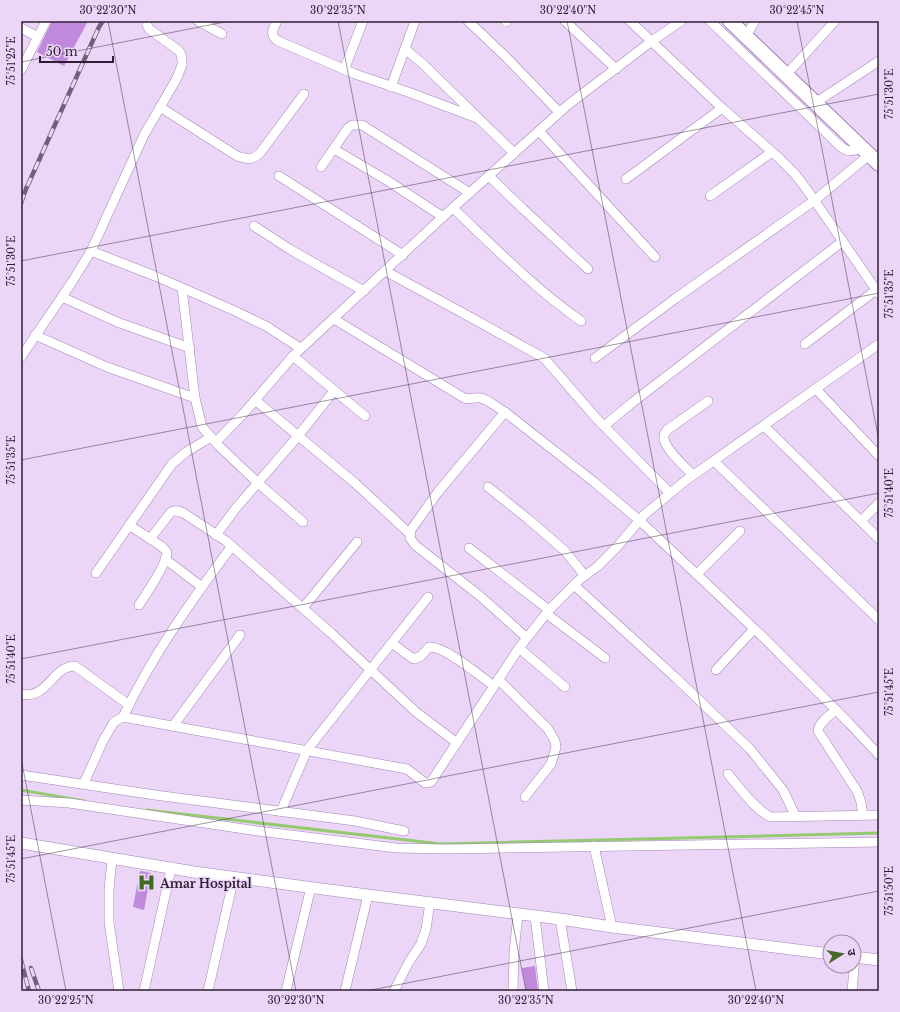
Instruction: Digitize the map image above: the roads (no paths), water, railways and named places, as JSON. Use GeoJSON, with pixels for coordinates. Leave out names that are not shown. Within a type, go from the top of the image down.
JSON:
{"type":"FeatureCollection","features":[{"type":"Feature","properties":{"kind":"main road"},"geometry":{"type":"LineString","coordinates":[[730,21],[870,156]]}},
{"type":"Feature","properties":{"kind":"street"},"geometry":{"type":"LineString","coordinates":[[21,70],[46,21]]}},
{"type":"Feature","properties":{"kind":"street"},"geometry":{"type":"LineString","coordinates":[[21,357],[91,251],[144,135],[177,78],[182,65],[181,54],[178,50],[149,29],[147,21]]}},
{"type":"Feature","properties":{"kind":"street"},"geometry":{"type":"LineString","coordinates":[[198,21],[222,34]]}},
{"type":"Feature","properties":{"kind":"street"},"geometry":{"type":"LineString","coordinates":[[277,21],[272,31],[274,38],[344,70],[477,118]]}},
{"type":"Feature","properties":{"kind":"street"},"geometry":{"type":"LineString","coordinates":[[344,70],[363,21]]}},
{"type":"Feature","properties":{"kind":"street"},"geometry":{"type":"LineString","coordinates":[[391,86],[415,21]]}},
{"type":"Feature","properties":{"kind":"street"},"geometry":{"type":"LineString","coordinates":[[468,21],[506,57],[559,112]]}},
{"type":"Feature","properties":{"kind":"street"},"geometry":{"type":"LineString","coordinates":[[565,21],[616,69]]}},
{"type":"Feature","properties":{"kind":"street"},"geometry":{"type":"LineString","coordinates":[[630,21],[722,108],[795,174],[815,200],[878,292],[805,344]]}},
{"type":"Feature","properties":{"kind":"street"},"geometry":{"type":"LineString","coordinates":[[96,573],[172,464],[186,452],[213,440],[232,426],[300,348],[334,319],[443,217],[559,112],[652,41],[681,21]]}},
{"type":"Feature","properties":{"kind":"street"},"geometry":{"type":"LineString","coordinates":[[710,21],[840,146],[845,150],[870,156]]}},
{"type":"Feature","properties":{"kind":"street"},"geometry":{"type":"LineString","coordinates":[[745,35],[755,21]]}},
{"type":"Feature","properties":{"kind":"street"},"geometry":{"type":"LineString","coordinates":[[786,75],[831,22]]}},
{"type":"Feature","properties":{"kind":"street"},"geometry":{"type":"LineString","coordinates":[[21,28],[38,37]]}},
{"type":"Feature","properties":{"kind":"street"},"geometry":{"type":"LineString","coordinates":[[405,49],[423,64],[514,153]]}},
{"type":"Feature","properties":{"kind":"street"},"geometry":{"type":"LineString","coordinates":[[815,103],[879,61]]}},
{"type":"Feature","properties":{"kind":"street"},"geometry":{"type":"LineString","coordinates":[[160,107],[237,156],[251,160],[256,158],[304,94]]}},
{"type":"Feature","properties":{"kind":"street"},"geometry":{"type":"LineString","coordinates":[[626,178],[722,108]]}},
{"type":"Feature","properties":{"kind":"street"},"geometry":{"type":"LineString","coordinates":[[322,167],[348,128],[352,125],[362,125],[470,193]]}},
{"type":"Feature","properties":{"kind":"street"},"geometry":{"type":"LineString","coordinates":[[539,131],[656,257]]}},
{"type":"Feature","properties":{"kind":"street"},"geometry":{"type":"LineString","coordinates":[[334,149],[388,181],[443,217]]}},
{"type":"Feature","properties":{"kind":"street"},"geometry":{"type":"LineString","coordinates":[[710,196],[772,152]]}},
{"type":"Feature","properties":{"kind":"street"},"geometry":{"type":"LineString","coordinates":[[595,358],[676,298],[815,200],[870,156]]}},
{"type":"Feature","properties":{"kind":"street"},"geometry":{"type":"LineString","coordinates":[[279,176],[403,255]]}},
{"type":"Feature","properties":{"kind":"street"},"geometry":{"type":"LineString","coordinates":[[489,176],[523,210],[588,269]]}},
{"type":"Feature","properties":{"kind":"street"},"geometry":{"type":"LineString","coordinates":[[453,208],[530,280],[581,321]]}},
{"type":"Feature","properties":{"kind":"street"},"geometry":{"type":"LineString","coordinates":[[254,226],[291,250],[364,291]]}},
{"type":"Feature","properties":{"kind":"street"},"geometry":{"type":"LineString","coordinates":[[604,426],[843,241]]}},
{"type":"Feature","properties":{"kind":"street"},"geometry":{"type":"LineString","coordinates":[[91,251],[182,288],[266,326],[300,348]]}},
{"type":"Feature","properties":{"kind":"street"},"geometry":{"type":"LineString","coordinates":[[385,271],[544,358],[604,426],[670,493]]}},
{"type":"Feature","properties":{"kind":"street"},"geometry":{"type":"LineString","coordinates":[[182,288],[195,398],[202,427],[213,440],[258,483],[303,522]]}},
{"type":"Feature","properties":{"kind":"street"},"geometry":{"type":"LineString","coordinates":[[62,297],[117,322],[190,348]]}},
{"type":"Feature","properties":{"kind":"street"},"geometry":{"type":"LineString","coordinates":[[334,319],[464,398],[482,398],[505,412],[594,482],[639,520],[697,574],[836,710],[879,756]]}},
{"type":"Feature","properties":{"kind":"street"},"geometry":{"type":"LineString","coordinates":[[35,335],[107,367],[195,398]]}},
{"type":"Feature","properties":{"kind":"street"},"geometry":{"type":"LineString","coordinates":[[84,783],[103,741],[114,722],[123,717],[407,769],[425,782],[429,783],[434,778],[496,682],[527,638],[548,612],[574,585],[602,562],[644,515],[693,475],[879,344]]}},
{"type":"Feature","properties":{"kind":"street"},"geometry":{"type":"LineString","coordinates":[[292,356],[365,416]]}},
{"type":"Feature","properties":{"kind":"street"},"geometry":{"type":"LineString","coordinates":[[816,388],[879,456]]}},
{"type":"Feature","properties":{"kind":"street"},"geometry":{"type":"LineString","coordinates":[[216,535],[236,508],[298,436],[334,391]]}},
{"type":"Feature","properties":{"kind":"street"},"geometry":{"type":"LineString","coordinates":[[255,400],[355,483],[410,534],[412,542],[415,545],[480,596],[527,638]]}},
{"type":"Feature","properties":{"kind":"street"},"geometry":{"type":"LineString","coordinates":[[693,475],[667,446],[664,440],[664,435],[667,430],[708,401]]}},
{"type":"Feature","properties":{"kind":"street"},"geometry":{"type":"LineString","coordinates":[[410,534],[438,492],[505,412]]}},
{"type":"Feature","properties":{"kind":"street"},"geometry":{"type":"LineString","coordinates":[[764,426],[879,539]]}},
{"type":"Feature","properties":{"kind":"street"},"geometry":{"type":"LineString","coordinates":[[714,460],[879,620]]}},
{"type":"Feature","properties":{"kind":"street"},"geometry":{"type":"LineString","coordinates":[[488,487],[565,551],[585,576]]}},
{"type":"Feature","properties":{"kind":"street"},"geometry":{"type":"LineString","coordinates":[[861,521],[879,503]]}},
{"type":"Feature","properties":{"kind":"street"},"geometry":{"type":"LineString","coordinates":[[150,539],[171,512],[174,510],[186,514],[232,546],[303,608],[416,712],[457,742]]}},
{"type":"Feature","properties":{"kind":"street"},"geometry":{"type":"LineString","coordinates":[[129,525],[165,549],[167,553],[153,582],[139,605]]}},
{"type":"Feature","properties":{"kind":"street"},"geometry":{"type":"LineString","coordinates":[[697,574],[740,531]]}},
{"type":"Feature","properties":{"kind":"street"},"geometry":{"type":"LineString","coordinates":[[303,608],[357,542]]}},
{"type":"Feature","properties":{"kind":"street"},"geometry":{"type":"LineString","coordinates":[[123,717],[136,690],[156,656],[202,587],[232,546]]}},
{"type":"Feature","properties":{"kind":"street"},"geometry":{"type":"LineString","coordinates":[[469,548],[605,658]]}},
{"type":"Feature","properties":{"kind":"street"},"geometry":{"type":"LineString","coordinates":[[165,559],[202,587]]}},
{"type":"Feature","properties":{"kind":"street"},"geometry":{"type":"LineString","coordinates":[[574,585],[676,678],[750,749],[783,790],[796,817]]}},
{"type":"Feature","properties":{"kind":"street"},"geometry":{"type":"LineString","coordinates":[[282,811],[307,750],[428,597]]}},
{"type":"Feature","properties":{"kind":"street"},"geometry":{"type":"LineString","coordinates":[[716,670],[754,629]]}},
{"type":"Feature","properties":{"kind":"street"},"geometry":{"type":"LineString","coordinates":[[173,726],[240,635]]}},
{"type":"Feature","properties":{"kind":"street"},"geometry":{"type":"LineString","coordinates":[[392,643],[414,658],[421,656],[429,647],[438,648],[496,682],[548,729],[555,741],[556,747],[551,764],[525,797]]}},
{"type":"Feature","properties":{"kind":"street"},"geometry":{"type":"LineString","coordinates":[[519,648],[565,687]]}},
{"type":"Feature","properties":{"kind":"street"},"geometry":{"type":"LineString","coordinates":[[21,694],[28,696],[34,695],[66,667],[75,666],[79,667],[129,705]]}},
{"type":"Feature","properties":{"kind":"street"},"geometry":{"type":"LineString","coordinates":[[836,710],[822,722],[818,731],[857,791],[861,802],[863,815]]}},
{"type":"Feature","properties":{"kind":"street"},"geometry":{"type":"LineString","coordinates":[[728,774],[758,809],[770,817],[879,815]]}},
{"type":"Feature","properties":{"kind":"street"},"geometry":{"type":"LineString","coordinates":[[21,775],[84,783],[155,795],[355,821],[404,831]]}},
{"type":"Feature","properties":{"kind":"street"},"geometry":{"type":"LineString","coordinates":[[21,800],[69,803],[258,831],[396,848],[447,849],[879,842]]}},
{"type":"Feature","properties":{"kind":"street"},"geometry":{"type":"LineString","coordinates":[[21,843],[112,859],[234,877],[822,953]]}},
{"type":"Feature","properties":{"kind":"street"},"geometry":{"type":"LineString","coordinates":[[594,846],[612,927]]}},
{"type":"Feature","properties":{"kind":"street"},"geometry":{"type":"LineString","coordinates":[[112,859],[108,890],[109,922],[119,991]]}},
{"type":"Feature","properties":{"kind":"street"},"geometry":{"type":"LineString","coordinates":[[144,991],[171,868]]}},
{"type":"Feature","properties":{"kind":"street"},"geometry":{"type":"LineString","coordinates":[[208,991],[234,877]]}},
{"type":"Feature","properties":{"kind":"street"},"geometry":{"type":"LineString","coordinates":[[286,991],[312,887]]}},
{"type":"Feature","properties":{"kind":"street"},"geometry":{"type":"LineString","coordinates":[[345,991],[368,895]]}},
{"type":"Feature","properties":{"kind":"street"},"geometry":{"type":"LineString","coordinates":[[394,991],[409,962],[421,944],[426,929],[430,902]]}},
{"type":"Feature","properties":{"kind":"street"},"geometry":{"type":"LineString","coordinates":[[510,990],[518,914]]}},
{"type":"Feature","properties":{"kind":"street"},"geometry":{"type":"LineString","coordinates":[[535,916],[544,991]]}},
{"type":"Feature","properties":{"kind":"street"},"geometry":{"type":"LineString","coordinates":[[560,918],[572,991]]}},
{"type":"Feature","properties":{"kind":"street"},"geometry":{"type":"LineString","coordinates":[[862,959],[879,960]]}},
{"type":"Feature","properties":{"kind":"street"},"geometry":{"type":"LineString","coordinates":[[852,991],[854,974]]}},
{"type":"Feature","properties":{"kind":"waterway"},"geometry":{"type":"LineString","coordinates":[[21,790],[84,801]]}},
{"type":"Feature","properties":{"kind":"waterway"},"geometry":{"type":"LineString","coordinates":[[147,810],[441,844],[879,833]]}},
{"type":"Feature","properties":{"kind":"railway"},"geometry":{"type":"LineString","coordinates":[[21,203],[103,21]]}},
{"type":"Feature","properties":{"kind":"railway"},"geometry":{"type":"LineString","coordinates":[[21,960],[29,991]]}},
{"type":"Feature","properties":{"kind":"railway"},"geometry":{"type":"LineString","coordinates":[[31,968],[39,991]]}},
{"type":"Feature","properties":{"kind":"place","name":"Amar Hospital"},"geometry":{"type":"Point","coordinates":[147,883]}}]}
